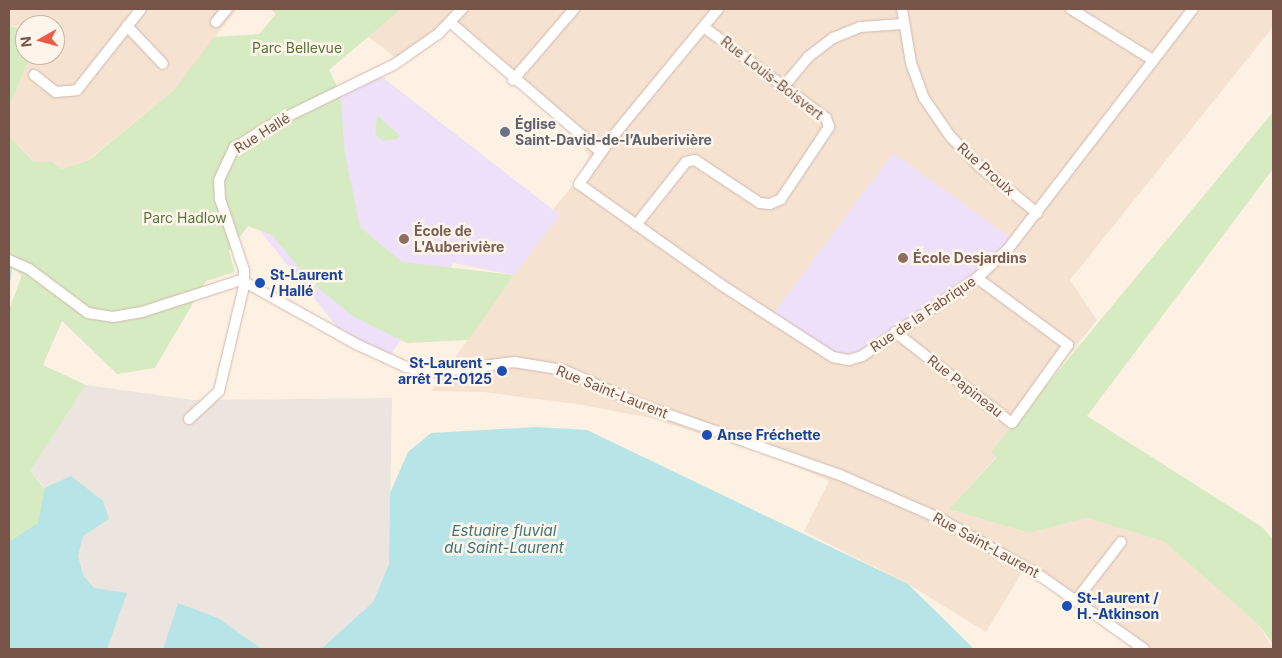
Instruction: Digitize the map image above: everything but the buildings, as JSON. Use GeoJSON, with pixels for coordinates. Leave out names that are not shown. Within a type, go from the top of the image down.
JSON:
{"type":"FeatureCollection","features":[{"type":"Feature","properties":{"kind":"street"},"geometry":{"type":"LineString","coordinates":[[34,75],[56,92],[77,90],[140,9]]}},
{"type":"Feature","properties":{"kind":"street"},"geometry":{"type":"LineString","coordinates":[[216,22],[227,9]]}},
{"type":"Feature","properties":{"kind":"street","name":"Rue Hallé"},"geometry":{"type":"LineString","coordinates":[[189,418],[219,391],[244,283],[242,259],[220,199],[219,180],[234,148],[395,64],[451,22],[462,9]]}},
{"type":"Feature","properties":{"kind":"street"},"geometry":{"type":"LineString","coordinates":[[513,80],[574,9]]}},
{"type":"Feature","properties":{"kind":"street"},"geometry":{"type":"LineString","coordinates":[[451,22],[513,80],[601,152],[718,9]]}},
{"type":"Feature","properties":{"kind":"street","name":"Rue Proulx"},"geometry":{"type":"LineString","coordinates":[[902,9],[903,24],[924,98],[950,136],[1037,213]]}},
{"type":"Feature","properties":{"kind":"street"},"geometry":{"type":"LineString","coordinates":[[1071,9],[1153,60]]}},
{"type":"Feature","properties":{"kind":"street","name":"Rue de la Fabrique"},"geometry":{"type":"LineString","coordinates":[[601,152],[579,184],[636,225],[833,357],[862,356],[977,278],[1037,213],[1193,9]]}},
{"type":"Feature","properties":{"kind":"street"},"geometry":{"type":"LineString","coordinates":[[784,86],[808,57],[833,38],[860,27],[903,24]]}},
{"type":"Feature","properties":{"kind":"street"},"geometry":{"type":"LineString","coordinates":[[127,26],[164,64]]}},
{"type":"Feature","properties":{"kind":"street","name":"Rue Louis-Boisvert"},"geometry":{"type":"LineString","coordinates":[[636,225],[686,162],[695,160],[760,203],[781,199],[829,127],[826,118],[704,27]]}},
{"type":"Feature","properties":{"kind":"street"},"geometry":{"type":"LineString","coordinates":[[12,261],[88,313],[113,317],[142,312],[224,283],[244,283]]}},
{"type":"Feature","properties":{"kind":"street","name":"Rue Papineau"},"geometry":{"type":"LineString","coordinates":[[895,332],[1012,423],[1068,345],[977,278]]}},
{"type":"Feature","properties":{"kind":"street","name":"Rue Saint-Laurent"},"geometry":{"type":"LineString","coordinates":[[244,283],[406,367],[437,372],[528,363],[586,378],[644,406],[831,472],[941,519],[1077,599],[1144,649]]}},
{"type":"Feature","properties":{"kind":"street"},"geometry":{"type":"LineString","coordinates":[[1077,599],[1121,542]]}},
{"type":"Feature","properties":{"kind":"shaded area"},"geometry":{"type":"Polygon","coordinates":[[[9,9],[237,9],[174,90],[88,160],[62,169],[52,162],[35,162],[9,136],[9,107],[27,65],[65,65],[65,15],[15,15],[15,26],[9,26],[9,9]]]}},
{"type":"Feature","properties":{"kind":"shaded area"},"geometry":{"type":"Polygon","coordinates":[[[332,9],[1273,9],[1273,27],[1070,280],[1097,320],[992,452],[997,456],[949,509],[1029,533],[1086,518],[1163,541],[1259,625],[1273,649],[1144,649],[1025,567],[986,632],[908,584],[804,531],[829,481],[775,457],[650,418],[583,405],[484,392],[431,391],[514,275],[530,236],[575,183],[589,156],[564,118],[450,28],[400,61],[332,9]],[[1014,240],[858,353],[970,276],[1014,240]]]}},
{"type":"Feature","properties":{"kind":"shaded area","name":"École de L'Auberivière"},"geometry":{"type":"Polygon","coordinates":[[[377,73],[560,215],[514,275],[454,263],[388,359],[347,339],[219,180],[223,164],[377,73]]]}},
{"type":"Feature","properties":{"kind":"shaded area","name":"École Desjardins"},"geometry":{"type":"Polygon","coordinates":[[[893,153],[1014,240],[970,276],[858,353],[833,357],[772,315],[893,153]]]}},
{"type":"Feature","properties":{"kind":"shaded area"},"geometry":{"type":"Polygon","coordinates":[[[86,385],[193,400],[392,398],[389,564],[373,602],[321,649],[262,649],[218,618],[178,604],[163,649],[107,649],[127,593],[94,588],[83,575],[77,556],[83,536],[109,519],[45,488],[30,471],[86,385]]]}},
{"type":"Feature","properties":{"kind":"green space"},"geometry":{"type":"Polygon","coordinates":[[[270,9],[401,9],[329,70],[340,92],[345,153],[360,227],[402,262],[514,275],[468,340],[407,343],[352,316],[309,280],[272,235],[248,226],[229,251],[235,272],[206,281],[155,368],[117,374],[62,321],[43,365],[86,385],[30,471],[44,488],[71,476],[103,501],[109,519],[83,536],[78,556],[83,575],[94,588],[127,593],[107,649],[9,649],[9,310],[22,275],[9,266],[9,136],[34,162],[52,162],[62,169],[89,160],[174,90],[214,37],[259,34],[276,14],[270,9]]]}},
{"type":"Feature","properties":{"kind":"green space"},"geometry":{"type":"Polygon","coordinates":[[[9,26],[15,27],[15,65],[27,65],[9,107],[9,26]]]}},
{"type":"Feature","properties":{"kind":"green space"},"geometry":{"type":"Polygon","coordinates":[[[1273,112],[1273,169],[1087,416],[1262,527],[1273,539],[1273,644],[1259,625],[1163,541],[1086,518],[1029,533],[949,509],[997,457],[991,452],[1273,112]]]}},
{"type":"Feature","properties":{"kind":"green space"},"geometry":{"type":"Polygon","coordinates":[[[377,115],[400,136],[397,139],[383,141],[375,134],[377,115]]]}},
{"type":"Feature","properties":{"kind":"water","name":"Estuaire fluvial du Saint-Laurent"},"geometry":{"type":"Polygon","coordinates":[[[537,427],[587,430],[908,584],[974,649],[321,649],[373,602],[389,564],[390,493],[408,452],[431,433],[537,427]]]}},
{"type":"Feature","properties":{"kind":"water"},"geometry":{"type":"Polygon","coordinates":[[[71,476],[103,501],[109,519],[83,536],[78,556],[83,575],[94,588],[127,593],[107,649],[9,649],[9,542],[38,523],[45,488],[71,476]]]}},
{"type":"Feature","properties":{"kind":"water"},"geometry":{"type":"Polygon","coordinates":[[[178,603],[218,618],[262,649],[163,649],[178,603]]]}},
{"type":"Feature","properties":{"kind":"waterway"},"geometry":{"type":"LineString","coordinates":[[9,279],[10,264]]}},
{"type":"Feature","properties":{"kind":"place","name":"Église Saint-David-de-l’Auberivière"},"geometry":{"type":"Point","coordinates":[505,132]}},
{"type":"Feature","properties":{"kind":"place","name":"École de L'Auberivière"},"geometry":{"type":"Point","coordinates":[404,239]}},
{"type":"Feature","properties":{"kind":"place","name":"École Desjardins"},"geometry":{"type":"Point","coordinates":[903,258]}},
{"type":"Feature","properties":{"kind":"place","name":"St-Laurent / Hallé"},"geometry":{"type":"Point","coordinates":[260,283]}},
{"type":"Feature","properties":{"kind":"place","name":"St-Laurent - arrêt T2-0125"},"geometry":{"type":"Point","coordinates":[502,371]}},
{"type":"Feature","properties":{"kind":"place","name":"Anse Fréchette"},"geometry":{"type":"Point","coordinates":[707,435]}},
{"type":"Feature","properties":{"kind":"place","name":"St-Laurent / H.-Atkinson"},"geometry":{"type":"Point","coordinates":[1067,606]}},
{"type":"Feature","properties":{"kind":"park label","name":"Parc Bellevue"},"geometry":{"type":"Point","coordinates":[297,48]}},
{"type":"Feature","properties":{"kind":"park label","name":"Parc Hadlow"},"geometry":{"type":"Point","coordinates":[185,218]}}]}
